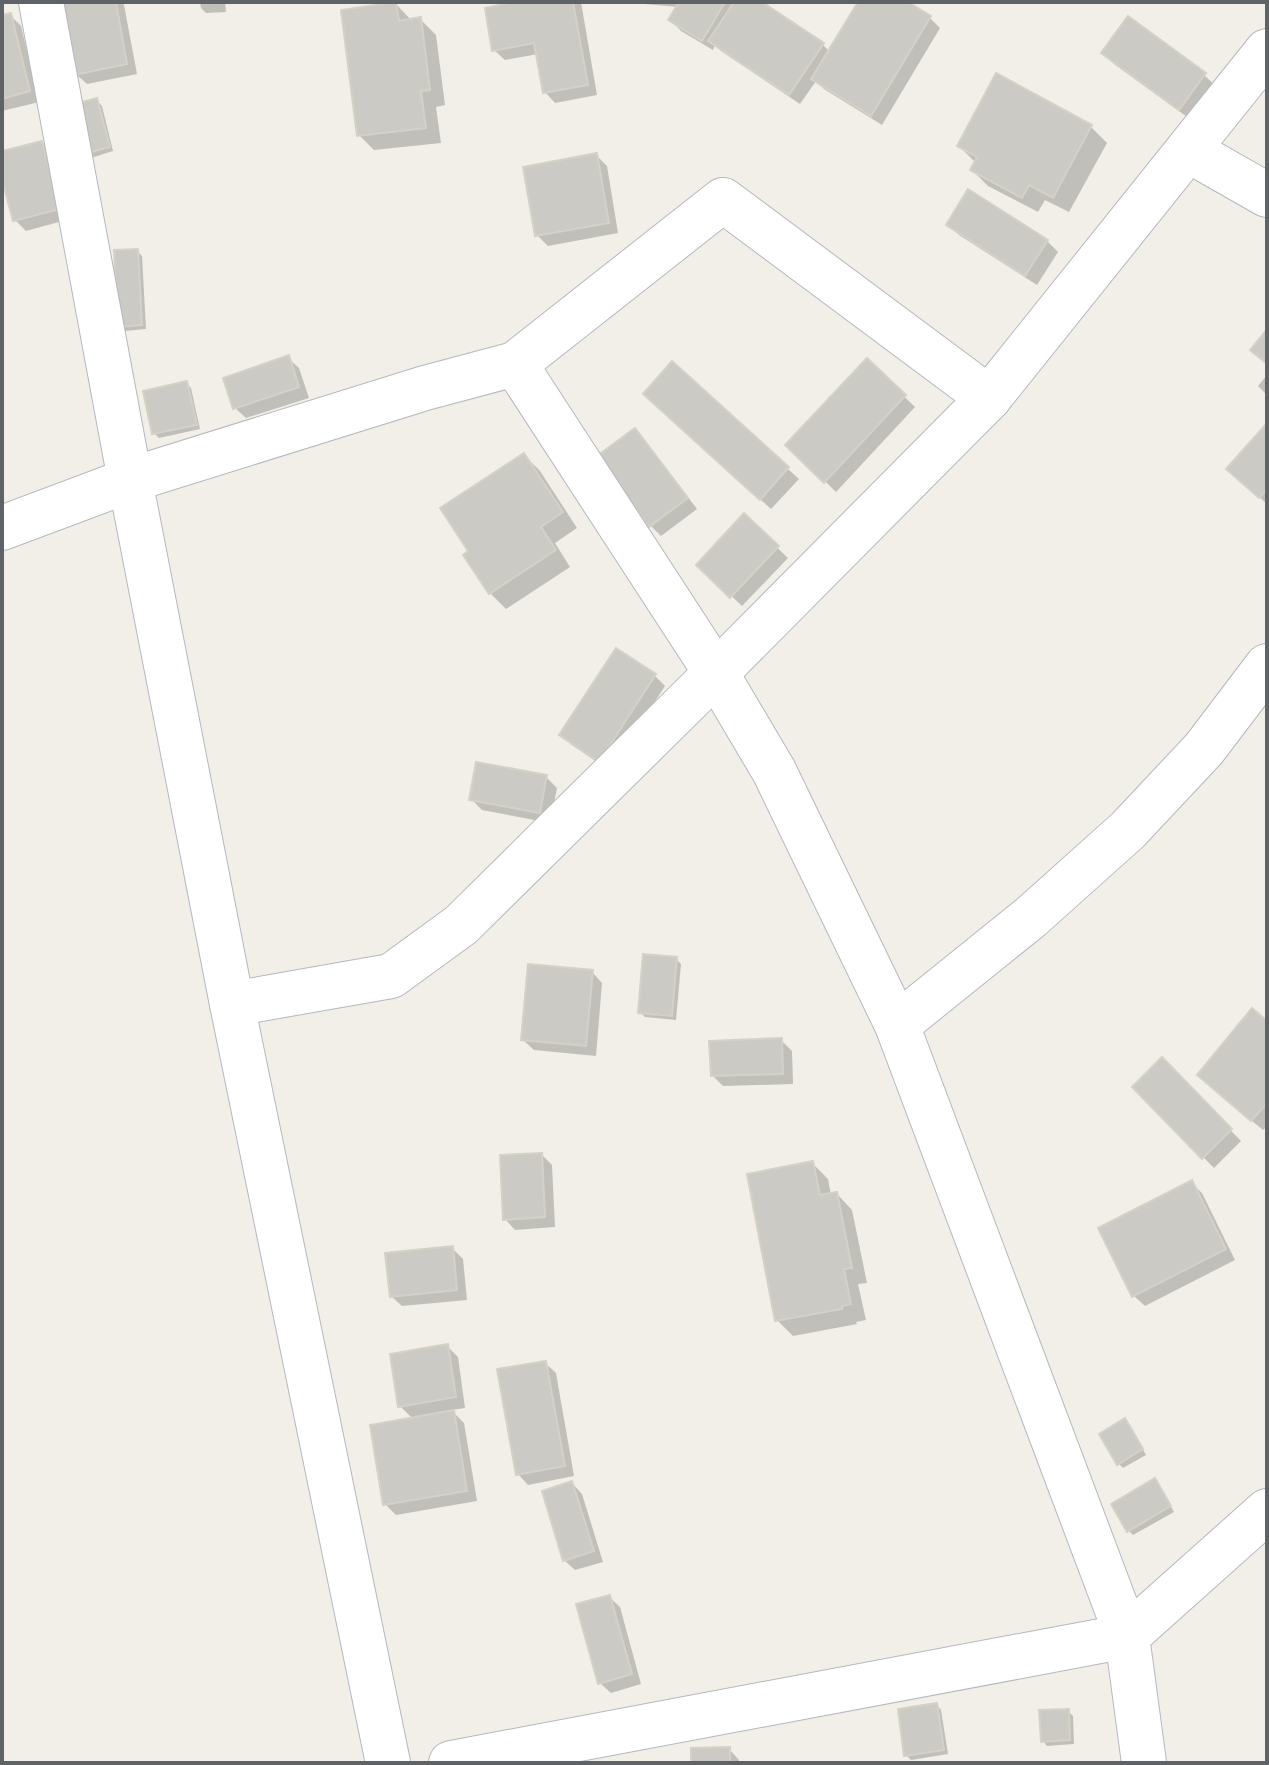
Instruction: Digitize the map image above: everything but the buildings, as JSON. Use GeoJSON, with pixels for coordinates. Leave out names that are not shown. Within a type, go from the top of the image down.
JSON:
{"type":"FeatureCollection","features":[{"type":"Feature","properties":{"kind":"street"},"geometry":{"type":"LineString","coordinates":[[41,2],[232,1004],[388,1763]]}},
{"type":"Feature","properties":{"kind":"street"},"geometry":{"type":"LineString","coordinates":[[232,1004],[391,976],[461,925],[989,398],[1267,51]]}},
{"type":"Feature","properties":{"kind":"street"},"geometry":{"type":"LineString","coordinates":[[1188,150],[1267,195]]}},
{"type":"Feature","properties":{"kind":"street"},"geometry":{"type":"LineString","coordinates":[[2,528],[130,480],[425,388],[515,364],[723,200],[989,398]]}},
{"type":"Feature","properties":{"kind":"street"},"geometry":{"type":"LineString","coordinates":[[515,364],[716,673],[774,771],[897,1025],[1127,1636],[1144,1763]]}},
{"type":"Feature","properties":{"kind":"street"},"geometry":{"type":"LineString","coordinates":[[897,1025],[1031,917],[1128,830],[1204,749],[1267,666]]}},
{"type":"Feature","properties":{"kind":"street"},"geometry":{"type":"LineString","coordinates":[[451,1763],[1127,1636],[1267,1511]]}}]}
